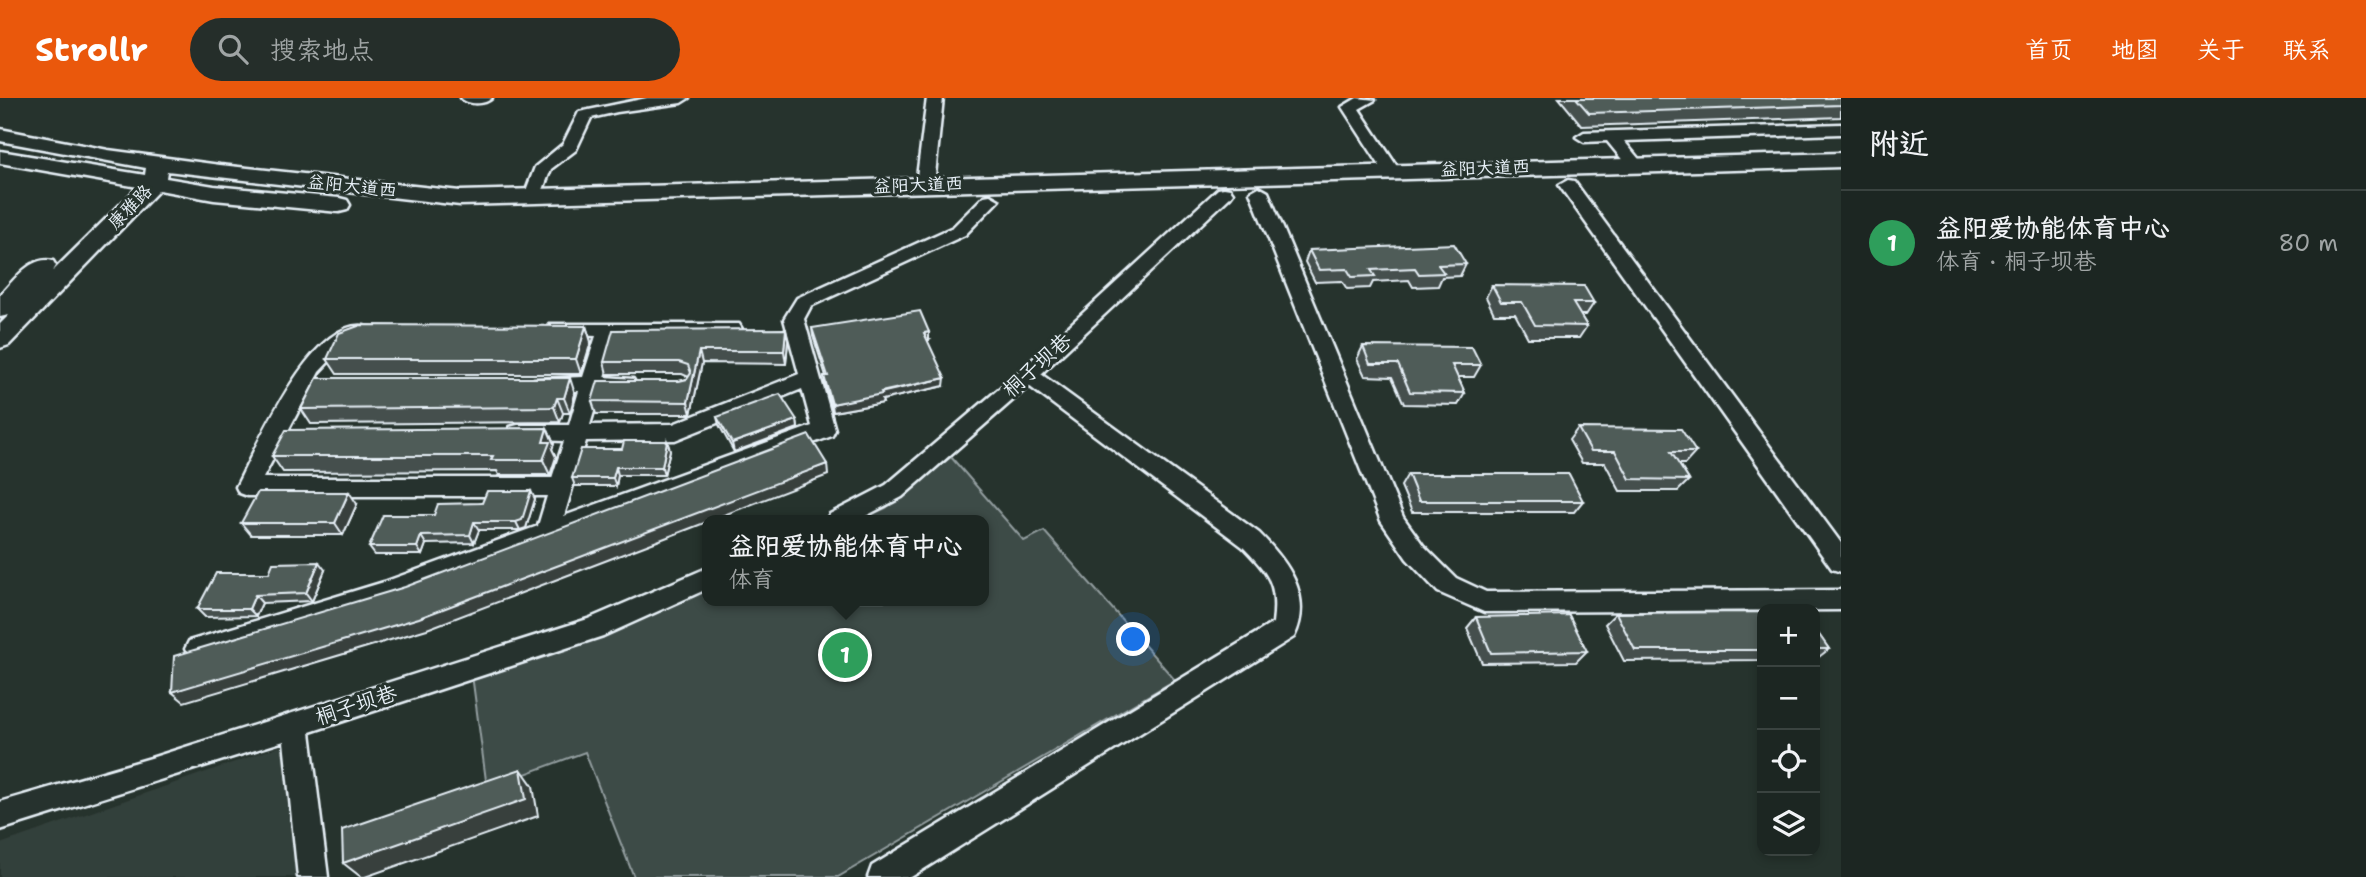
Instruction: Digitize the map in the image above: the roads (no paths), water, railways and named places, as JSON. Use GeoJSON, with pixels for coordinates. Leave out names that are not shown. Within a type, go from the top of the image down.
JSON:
{"type":"FeatureCollection","features":[{"type":"Feature","properties":{"kind":"main road","name":"益阳大道西"},"geometry":{"type":"LineString","coordinates":[[0,135],[214,193],[451,217],[1259,192],[1841,179]]}},
{"type":"Feature","properties":{"kind":"main road","name":"益阳大道西"},"geometry":{"type":"LineString","coordinates":[[0,158],[148,176],[460,198],[1841,160]]}},
{"type":"Feature","properties":{"kind":"main road","name":"康雅路"},"geometry":{"type":"LineString","coordinates":[[0,309],[148,176]]}},
{"type":"Feature","properties":{"kind":"main road","name":"康雅路"},"geometry":{"type":"LineString","coordinates":[[0,339],[148,176]]}},
{"type":"Feature","properties":{"kind":"street"},"geometry":{"type":"LineString","coordinates":[[469,98],[484,98]]}},
{"type":"Feature","properties":{"kind":"street"},"geometry":{"type":"LineString","coordinates":[[533,196],[543,167],[570,147],[585,115],[616,107],[681,98]]}},
{"type":"Feature","properties":{"kind":"street"},"geometry":{"type":"LineString","coordinates":[[925,185],[935,98]]}},
{"type":"Feature","properties":{"kind":"street"},"geometry":{"type":"LineString","coordinates":[[1365,98],[1367,100],[1350,107],[1392,171]]}},
{"type":"Feature","properties":{"kind":"street"},"geometry":{"type":"LineString","coordinates":[[1584,137],[1839,131]]}},
{"type":"Feature","properties":{"kind":"street"},"geometry":{"type":"LineString","coordinates":[[1611,136],[1635,164]]}},
{"type":"Feature","properties":{"kind":"street"},"geometry":{"type":"LineString","coordinates":[[1568,185],[1841,562]]}},
{"type":"Feature","properties":{"kind":"street"},"geometry":{"type":"LineString","coordinates":[[1259,192],[1393,521],[1415,552],[1447,585],[1484,602],[1841,600]]}},
{"type":"Feature","properties":{"kind":"street","name":"桐子坝巷"},"geometry":{"type":"LineString","coordinates":[[848,515],[894,491],[1028,375],[1224,193]]}},
{"type":"Feature","properties":{"kind":"street"},"geometry":{"type":"LineString","coordinates":[[185,653],[387,591],[824,430],[794,319],[804,302],[959,231],[990,200]]}},
{"type":"Feature","properties":{"kind":"street"},"geometry":{"type":"LineString","coordinates":[[377,329],[352,334],[334,344],[311,368],[247,487],[561,486]]}},
{"type":"Feature","properties":{"kind":"street"},"geometry":{"type":"LineString","coordinates":[[540,329],[798,329]]}},
{"type":"Feature","properties":{"kind":"street"},"geometry":{"type":"LineString","coordinates":[[548,530],[608,329]]}},
{"type":"Feature","properties":{"kind":"street"},"geometry":{"type":"LineString","coordinates":[[883,877],[1285,629],[1289,599],[1281,570],[1251,540],[1028,375]]}},
{"type":"Feature","properties":{"kind":"street"},"geometry":{"type":"LineString","coordinates":[[495,433],[675,432],[809,378]]}},
{"type":"Feature","properties":{"kind":"street"},"geometry":{"type":"LineString","coordinates":[[303,384],[331,384]]}},
{"type":"Feature","properties":{"kind":"street"},"geometry":{"type":"LineString","coordinates":[[523,384],[643,384]]}},
{"type":"Feature","properties":{"kind":"street"},"geometry":{"type":"LineString","coordinates":[[275,435],[303,435]]}},
{"type":"Feature","properties":{"kind":"street","name":"桐子坝巷"},"geometry":{"type":"LineString","coordinates":[[0,816],[594,628],[702,580]]}},
{"type":"Feature","properties":{"kind":"street"},"geometry":{"type":"LineString","coordinates":[[296,724],[313,877]]}},
{"type":"Feature","properties":{"kind":"place","name":"益阳爱协能体育中心"},"geometry":{"type":"Point","coordinates":[845,655]}}]}
